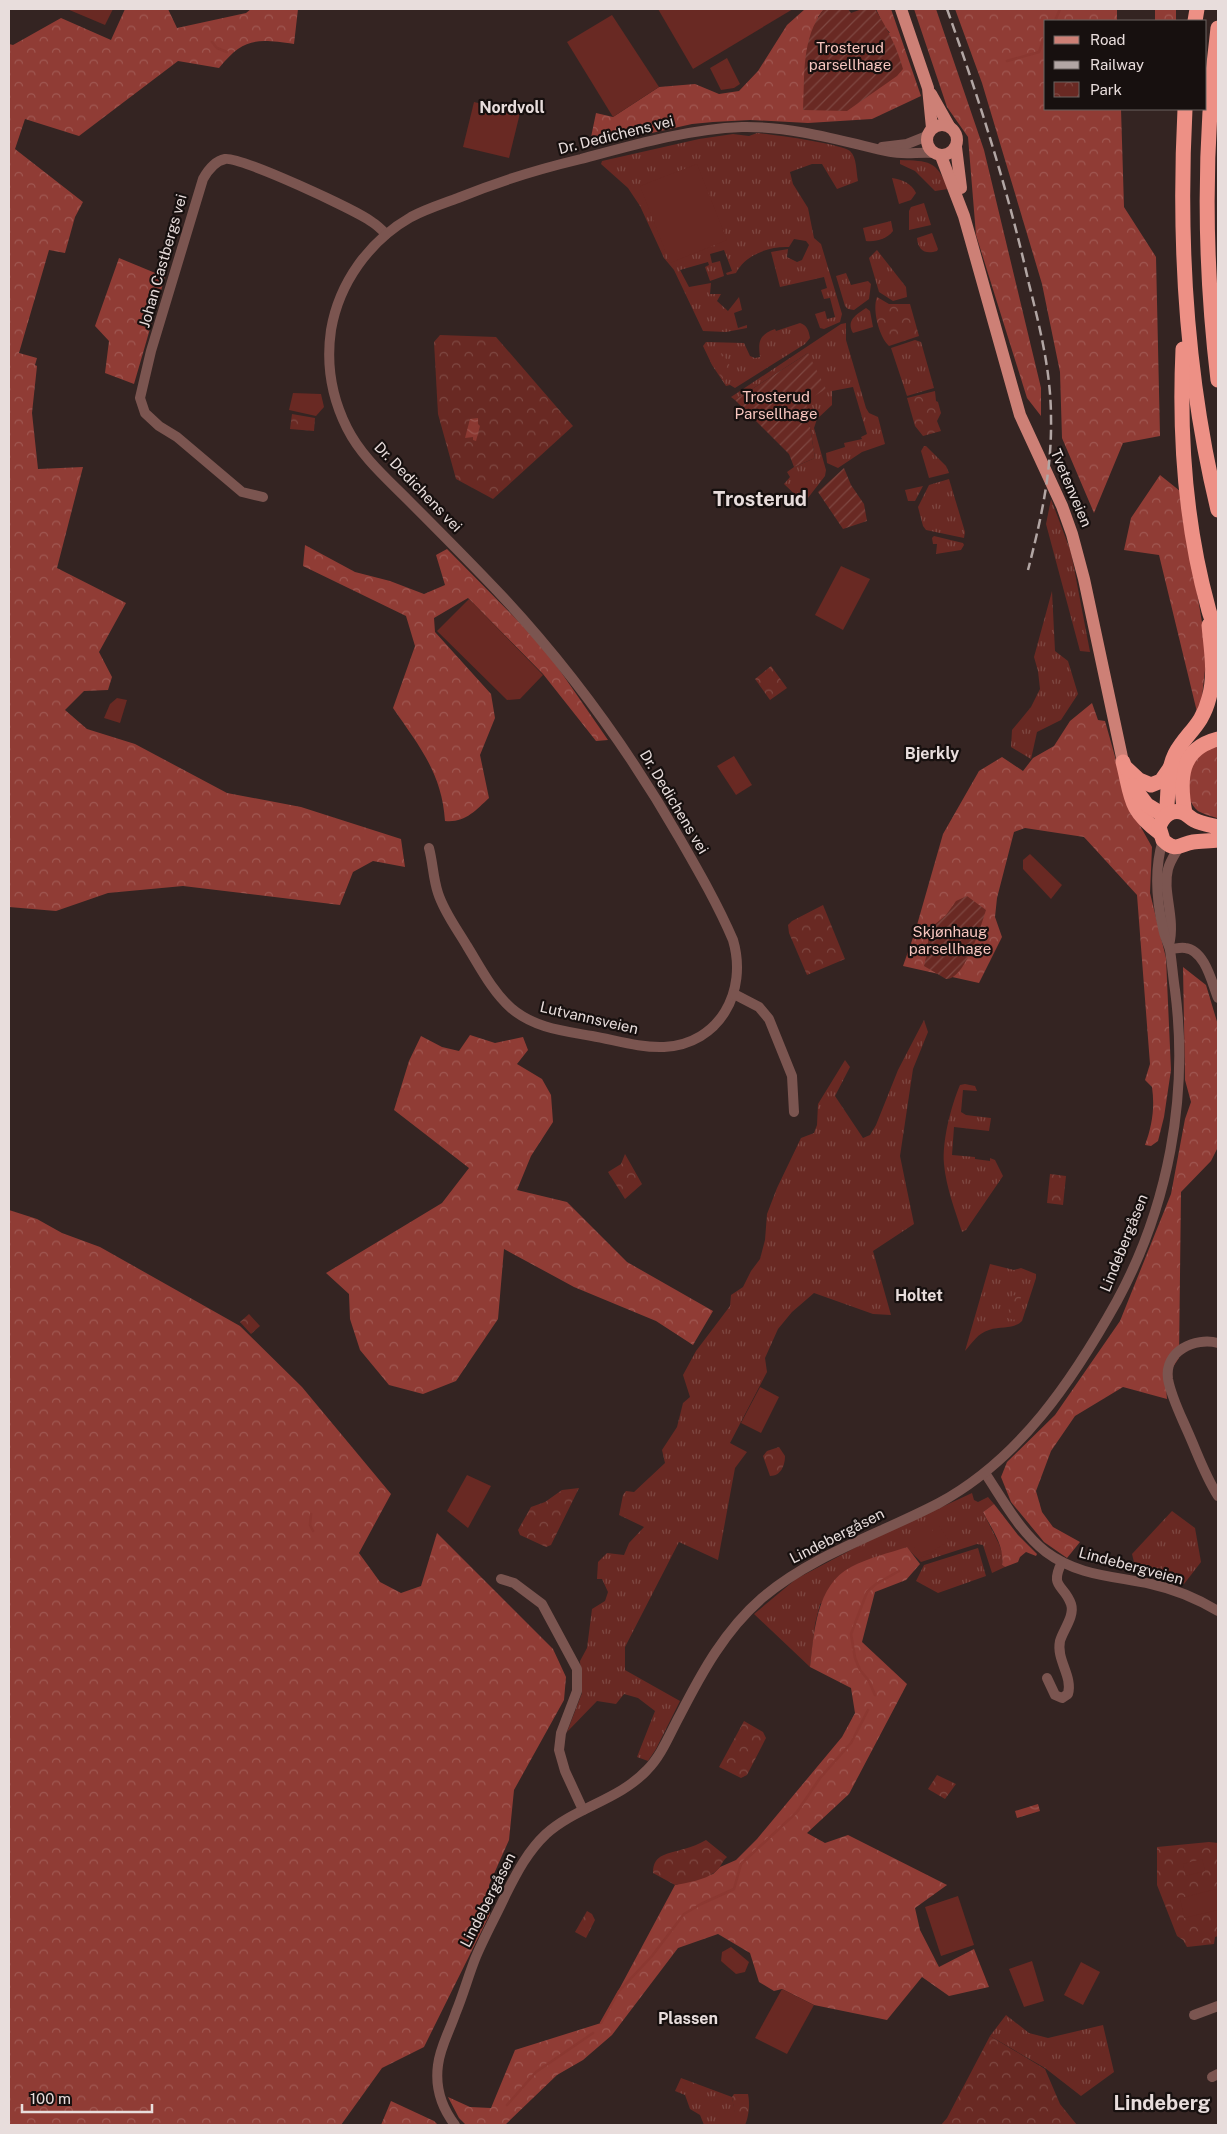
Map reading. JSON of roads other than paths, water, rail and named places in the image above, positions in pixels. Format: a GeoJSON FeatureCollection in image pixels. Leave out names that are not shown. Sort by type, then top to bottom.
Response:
{"type":"FeatureCollection","features":[{"type":"Feature","properties":{"kind":"highway"},"geometry":{"type":"LineString","coordinates":[[1218,28],[1210,107],[1206,201],[1210,293],[1218,380]]}},
{"type":"Feature","properties":{"kind":"highway"},"geometry":{"type":"LineString","coordinates":[[1185,110],[1182,212],[1186,304],[1200,420],[1218,510]]}},
{"type":"Feature","properties":{"kind":"highway"},"geometry":{"type":"LineString","coordinates":[[1186,304],[1181,399],[1185,476],[1192,538],[1209,611],[1218,636]]}},
{"type":"Feature","properties":{"kind":"highway"},"geometry":{"type":"LineString","coordinates":[[1161,837],[1159,827],[1165,816],[1179,748],[1196,729],[1206,711],[1212,680],[1209,611]]}},
{"type":"Feature","properties":{"kind":"highway"},"geometry":{"type":"LineString","coordinates":[[1125,769],[1139,780],[1148,784],[1157,784],[1200,746],[1218,740]]}},
{"type":"Feature","properties":{"kind":"highway","name":"Tvetenveien"},"geometry":{"type":"LineString","coordinates":[[1125,769],[1147,805],[1165,816]]}},
{"type":"Feature","properties":{"kind":"highway","name":"Tvetenveien"},"geometry":{"type":"LineString","coordinates":[[1125,769],[1130,798],[1134,807],[1145,822],[1170,846],[1218,840]]}},
{"type":"Feature","properties":{"kind":"highway"},"geometry":{"type":"LineString","coordinates":[[1174,770],[1188,816],[1195,831],[1184,845]]}},
{"type":"Feature","properties":{"kind":"highway"},"geometry":{"type":"LineString","coordinates":[[1165,816],[1175,812],[1218,827]]}},
{"type":"Feature","properties":{"kind":"main road"},"geometry":{"type":"LineString","coordinates":[[900,9],[935,109],[956,133],[956,147],[950,154],[937,154],[928,146],[935,109]]}},
{"type":"Feature","properties":{"kind":"main road"},"geometry":{"type":"LineString","coordinates":[[930,132],[939,125],[950,126]]}},
{"type":"Feature","properties":{"kind":"main road","name":"Tvetenveien"},"geometry":{"type":"LineString","coordinates":[[956,147],[964,216]]}},
{"type":"Feature","properties":{"kind":"main road","name":"Tvetenveien"},"geometry":{"type":"LineString","coordinates":[[937,154],[964,216],[1020,415],[1062,506],[1074,541],[1125,769]]}},
{"type":"Feature","properties":{"kind":"street","name":"Dr. Dedichens vei"},"geometry":{"type":"LineString","coordinates":[[734,994],[739,964],[729,930],[679,837],[624,748],[589,699],[544,643],[479,571],[374,466],[353,438],[343,419],[333,389],[329,365],[330,338],[334,318],[340,297],[354,271],[369,251],[386,234],[421,213],[484,188],[563,163],[682,134],[733,128],[770,128],[893,152],[937,154]]}},
{"type":"Feature","properties":{"kind":"street","name":"Dr. Dedichens vei"},"geometry":{"type":"LineString","coordinates":[[878,148],[907,144],[930,132]]}},
{"type":"Feature","properties":{"kind":"street","name":"Johan Castbergs vei"},"geometry":{"type":"LineString","coordinates":[[263,497],[242,492],[176,437],[150,419],[142,408],[140,398],[152,350],[203,178],[209,169],[218,162],[231,159],[277,176],[343,206],[371,221],[386,234]]}},
{"type":"Feature","properties":{"kind":"street","name":"Lindebergåsen"},"geometry":{"type":"LineString","coordinates":[[455,2125],[449,2117],[440,2096],[438,2065],[441,2051],[458,2009],[475,1958],[516,1874],[529,1854],[558,1824],[621,1791],[648,1770],[661,1751],[717,1648],[748,1611],[765,1595],[805,1567],[942,1501],[985,1473],[1031,1429],[1085,1354],[1128,1280],[1154,1215],[1167,1168],[1177,1106],[1179,1070],[1178,1021],[1169,947],[1164,933],[1156,886],[1161,837]]}},
{"type":"Feature","properties":{"kind":"street","name":"Lindebergåsen"},"geometry":{"type":"LineString","coordinates":[[1169,947],[1173,931],[1167,875],[1169,867],[1184,845]]}},
{"type":"Feature","properties":{"kind":"street","name":"Lutvannsveien"},"geometry":{"type":"LineString","coordinates":[[429,848],[438,894],[451,920],[498,995],[515,1011],[531,1021],[568,1032],[632,1044],[666,1046],[690,1041],[706,1032],[720,1019],[734,994]]}},
{"type":"Feature","properties":{"kind":"street"},"geometry":{"type":"LineString","coordinates":[[1169,947],[1186,948],[1198,954],[1209,974],[1218,998]]}},
{"type":"Feature","properties":{"kind":"street"},"geometry":{"type":"LineString","coordinates":[[734,994],[758,1007],[769,1019],[792,1076],[794,1112]]}},
{"type":"Feature","properties":{"kind":"street"},"geometry":{"type":"LineString","coordinates":[[1218,1343],[1200,1341],[1184,1347],[1173,1359],[1168,1374],[1177,1406],[1218,1496]]}},
{"type":"Feature","properties":{"kind":"street","name":"Lindebergveien"},"geometry":{"type":"LineString","coordinates":[[985,1473],[1030,1537],[1044,1551],[1062,1562],[1092,1574],[1166,1588],[1218,1611]]}},
{"type":"Feature","properties":{"kind":"street"},"geometry":{"type":"LineString","coordinates":[[1048,1678],[1055,1695],[1062,1698],[1068,1694],[1070,1688],[1060,1651],[1060,1641],[1071,1612],[1071,1604],[1057,1581],[1056,1575],[1062,1562]]}},
{"type":"Feature","properties":{"kind":"street"},"geometry":{"type":"LineString","coordinates":[[502,1579],[514,1583],[542,1604],[577,1669],[577,1691],[561,1733],[559,1750],[565,1771],[583,1810]]}},
{"type":"Feature","properties":{"kind":"street"},"geometry":{"type":"LineString","coordinates":[[1194,2016],[1218,2006]]}},
{"type":"Feature","properties":{"kind":"water"},"geometry":{"type":"Polygon","coordinates":[[[478,418],[480,426],[476,441],[473,440],[473,437],[465,438],[470,419],[478,418]]]}},
{"type":"Feature","properties":{"kind":"water"},"geometry":{"type":"Polygon","coordinates":[[[1038,1804],[1040,1811],[1017,1818],[1015,1811],[1038,1804]]]}},
{"type":"Feature","properties":{"kind":"waterway"},"geometry":{"type":"LineString","coordinates":[[1055,20],[1060,9]]}},
{"type":"Feature","properties":{"kind":"waterway"},"geometry":{"type":"LineString","coordinates":[[1007,61],[1039,52],[1044,38]]}},
{"type":"Feature","properties":{"kind":"waterway"},"geometry":{"type":"LineString","coordinates":[[212,42],[217,48],[227,52]]}},
{"type":"Feature","properties":{"kind":"waterway"},"geometry":{"type":"LineString","coordinates":[[311,1514],[310,1525],[313,1531]]}},
{"type":"Feature","properties":{"kind":"waterway"},"geometry":{"type":"LineString","coordinates":[[875,1695],[855,1658],[851,1634],[867,1592],[876,1584],[899,1571]]}},
{"type":"Feature","properties":{"kind":"waterway"},"geometry":{"type":"LineString","coordinates":[[601,2023],[619,1991],[652,1956],[684,1914],[734,1889],[741,1864],[797,1812],[820,1778],[851,1743],[868,1710]]}},
{"type":"Feature","properties":{"kind":"waterway"},"geometry":{"type":"LineString","coordinates":[[507,2105],[536,2072],[593,2033]]}},
{"type":"Feature","properties":{"kind":"railway"},"geometry":{"type":"LineString","coordinates":[[947,9],[1002,179],[1021,249],[1047,367],[1051,401],[1050,457],[1041,514],[1028,570]]}},
{"type":"Feature","properties":{"kind":"district","name":"Nordvoll"},"geometry":{"type":"Point","coordinates":[512,107]}},
{"type":"Feature","properties":{"kind":"district","name":"Trosterud"},"geometry":{"type":"Point","coordinates":[760,499]}},
{"type":"Feature","properties":{"kind":"district","name":"Bjerkly"},"geometry":{"type":"Point","coordinates":[932,753]}},
{"type":"Feature","properties":{"kind":"district","name":"Holtet"},"geometry":{"type":"Point","coordinates":[919,1295]}},
{"type":"Feature","properties":{"kind":"district","name":"Plassen"},"geometry":{"type":"Point","coordinates":[688,2018]}},
{"type":"Feature","properties":{"kind":"district","name":"Lindeberg"},"geometry":{"type":"Point","coordinates":[1162,2103]}},
{"type":"Feature","properties":{"kind":"park label","name":"Trosterud parsellhage"},"geometry":{"type":"Point","coordinates":[850,56]}},
{"type":"Feature","properties":{"kind":"park label","name":"Trosterud Parsellhage"},"geometry":{"type":"Point","coordinates":[776,406]}},
{"type":"Feature","properties":{"kind":"park label","name":"Skjønhaug parsellhage"},"geometry":{"type":"Point","coordinates":[950,940]}}]}
